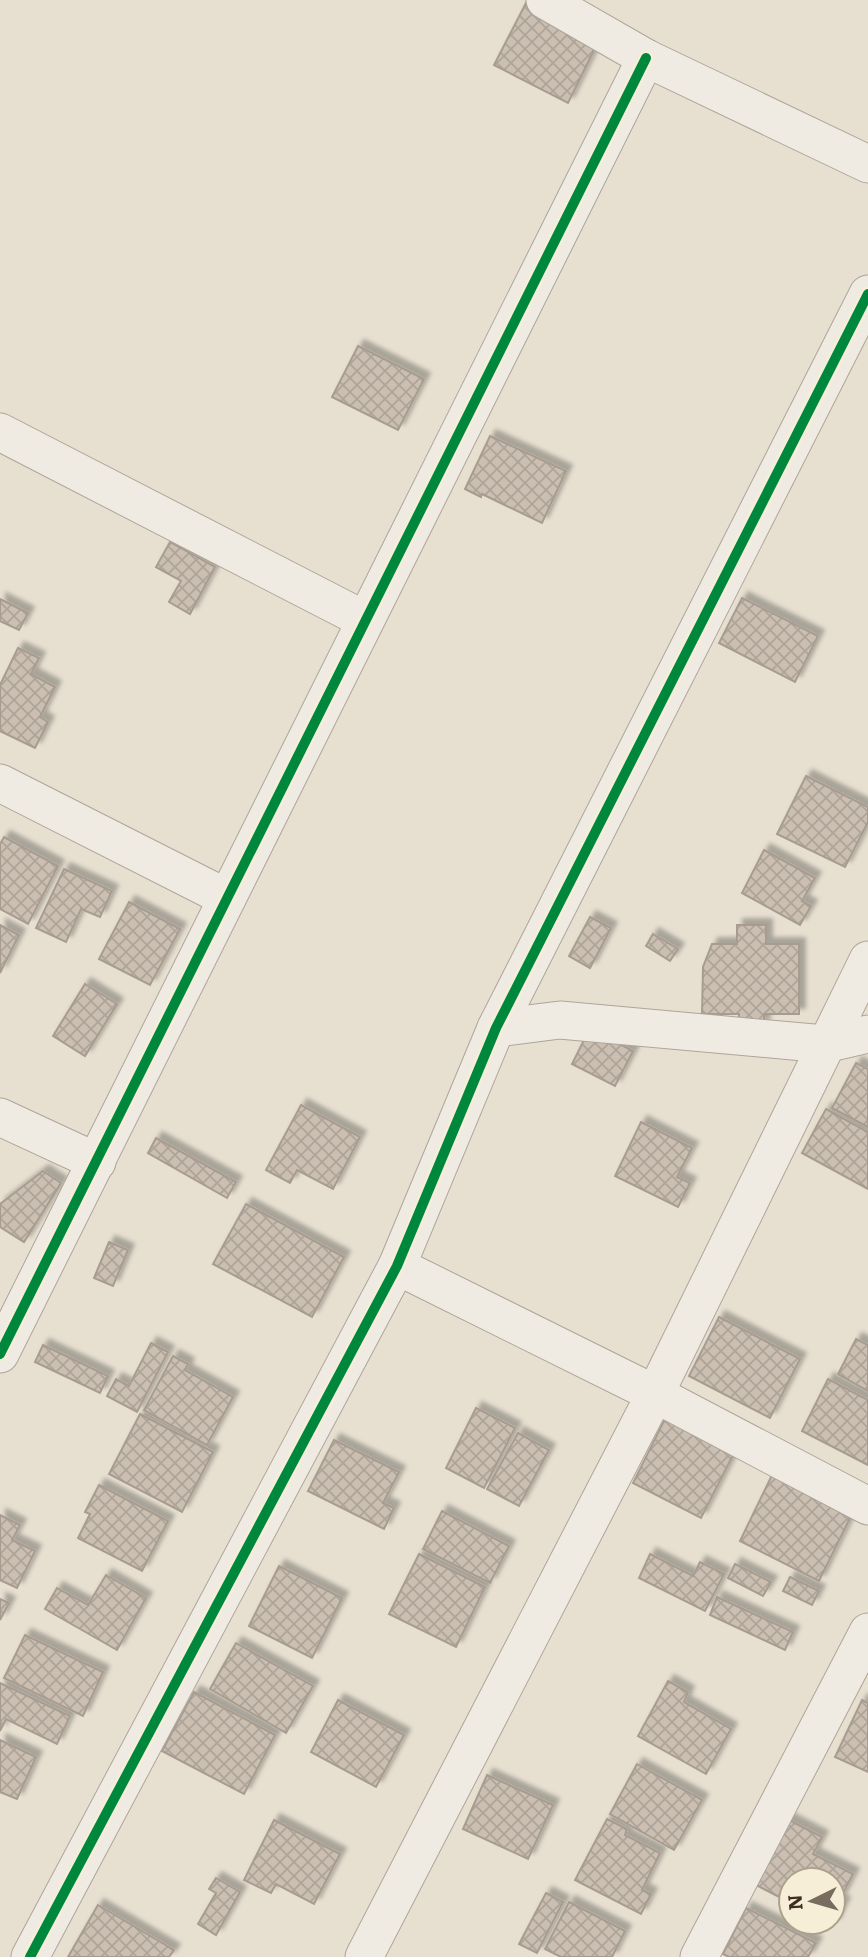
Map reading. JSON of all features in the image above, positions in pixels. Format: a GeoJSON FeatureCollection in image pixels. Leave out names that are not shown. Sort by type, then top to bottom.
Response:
{"type":"FeatureCollection","features":[{"type":"Feature","properties":{"kind":"street"},"geometry":{"type":"LineString","coordinates":[[545,0],[646,58],[868,164]]}},
{"type":"Feature","properties":{"kind":"street"},"geometry":{"type":"LineString","coordinates":[[0,1354],[646,58]]}},
{"type":"Feature","properties":{"kind":"street"},"geometry":{"type":"LineString","coordinates":[[30,1957],[397,1266],[496,1028],[868,294]]}},
{"type":"Feature","properties":{"kind":"street"},"geometry":{"type":"LineString","coordinates":[[0,432],[365,620]]}},
{"type":"Feature","properties":{"kind":"street"},"geometry":{"type":"LineString","coordinates":[[0,783],[227,898]]}},
{"type":"Feature","properties":{"kind":"street"},"geometry":{"type":"LineString","coordinates":[[364,1957],[655,1394],[868,960]]}},
{"type":"Feature","properties":{"kind":"street"},"geometry":{"type":"LineString","coordinates":[[496,1028],[560,1020],[825,1044],[868,1034]]}},
{"type":"Feature","properties":{"kind":"street"},"geometry":{"type":"LineString","coordinates":[[0,1116],[97,1162]]}},
{"type":"Feature","properties":{"kind":"street"},"geometry":{"type":"LineString","coordinates":[[397,1266],[655,1394],[868,1506]]}},
{"type":"Feature","properties":{"kind":"street"},"geometry":{"type":"LineString","coordinates":[[699,1957],[868,1632]]}},
{"type":"Feature","properties":{"kind":"building"},"geometry":{"type":"Polygon","coordinates":[[[527,1],[595,48],[568,103],[494,65],[527,1]]]}},
{"type":"Feature","properties":{"kind":"building"},"geometry":{"type":"Polygon","coordinates":[[[358,346],[424,379],[398,430],[332,397],[358,346]]]}},
{"type":"Feature","properties":{"kind":"building"},"geometry":{"type":"Polygon","coordinates":[[[490,436],[566,471],[542,523],[482,494],[481,497],[465,489],[490,436]]]}},
{"type":"Feature","properties":{"kind":"building"},"geometry":{"type":"Polygon","coordinates":[[[170,542],[215,567],[190,614],[169,602],[181,581],[156,567],[170,542]]]}},
{"type":"Feature","properties":{"kind":"building"},"geometry":{"type":"Polygon","coordinates":[[[742,598],[818,636],[795,682],[719,643],[742,598]]]}},
{"type":"Feature","properties":{"kind":"building"},"geometry":{"type":"Polygon","coordinates":[[[0,599],[28,613],[19,630],[0,621],[0,599]]]}},
{"type":"Feature","properties":{"kind":"building"},"geometry":{"type":"Polygon","coordinates":[[[18,648],[39,658],[31,674],[55,687],[40,717],[48,722],[35,748],[0,731],[0,685],[18,648]]]}},
{"type":"Feature","properties":{"kind":"building"},"geometry":{"type":"Polygon","coordinates":[[[806,776],[868,807],[868,822],[845,867],[777,834],[806,776]]]}},
{"type":"Feature","properties":{"kind":"building"},"geometry":{"type":"Polygon","coordinates":[[[4,837],[58,866],[28,924],[0,909],[0,844],[4,837]]]}},
{"type":"Feature","properties":{"kind":"building"},"geometry":{"type":"Polygon","coordinates":[[[764,850],[815,878],[802,901],[811,906],[800,925],[742,893],[764,850]]]}},
{"type":"Feature","properties":{"kind":"building"},"geometry":{"type":"Polygon","coordinates":[[[64,869],[112,891],[100,917],[81,909],[66,942],[36,928],[64,869]]]}},
{"type":"Feature","properties":{"kind":"building"},"geometry":{"type":"Polygon","coordinates":[[[129,902],[180,929],[150,985],[99,959],[129,902]]]}},
{"type":"Feature","properties":{"kind":"building"},"geometry":{"type":"Polygon","coordinates":[[[590,917],[611,928],[590,968],[569,956],[590,917]]]}},
{"type":"Feature","properties":{"kind":"building"},"geometry":{"type":"Polygon","coordinates":[[[0,925],[19,935],[0,973],[0,925]]]}},
{"type":"Feature","properties":{"kind":"building"},"geometry":{"type":"Polygon","coordinates":[[[737,925],[766,925],[766,944],[799,944],[799,1014],[764,1014],[764,1025],[739,1024],[739,1014],[702,1014],[703,967],[712,944],[737,944],[737,925]]]}},
{"type":"Feature","properties":{"kind":"building"},"geometry":{"type":"Polygon","coordinates":[[[653,934],[678,949],[670,961],[646,946],[653,934]]]}},
{"type":"Feature","properties":{"kind":"building"},"geometry":{"type":"Polygon","coordinates":[[[85,984],[117,1004],[85,1056],[53,1036],[85,984]]]}},
{"type":"Feature","properties":{"kind":"building"},"geometry":{"type":"Polygon","coordinates":[[[590,1028],[633,1051],[615,1086],[572,1064],[590,1028]]]}},
{"type":"Feature","properties":{"kind":"building"},"geometry":{"type":"Polygon","coordinates":[[[856,1063],[868,1069],[868,1127],[832,1108],[856,1063]]]}},
{"type":"Feature","properties":{"kind":"building"},"geometry":{"type":"Polygon","coordinates":[[[301,1105],[360,1137],[333,1189],[297,1170],[290,1183],[266,1170],[301,1105]]]}},
{"type":"Feature","properties":{"kind":"building"},"geometry":{"type":"Polygon","coordinates":[[[826,1109],[868,1132],[868,1189],[802,1153],[826,1109]]]}},
{"type":"Feature","properties":{"kind":"building"},"geometry":{"type":"Polygon","coordinates":[[[641,1122],[692,1148],[677,1177],[690,1183],[678,1207],[615,1176],[641,1122]]]}},
{"type":"Feature","properties":{"kind":"building"},"geometry":{"type":"Polygon","coordinates":[[[156,1138],[236,1182],[227,1198],[148,1153],[156,1138]]]}},
{"type":"Feature","properties":{"kind":"building"},"geometry":{"type":"Polygon","coordinates":[[[43,1171],[61,1183],[24,1242],[0,1227],[0,1204],[43,1171]]]}},
{"type":"Feature","properties":{"kind":"building"},"geometry":{"type":"Polygon","coordinates":[[[246,1204],[344,1257],[312,1317],[213,1264],[246,1204]]]}},
{"type":"Feature","properties":{"kind":"building"},"geometry":{"type":"Polygon","coordinates":[[[109,1242],[128,1250],[113,1286],[94,1278],[109,1242]]]}},
{"type":"Feature","properties":{"kind":"building"},"geometry":{"type":"Polygon","coordinates":[[[719,1317],[800,1359],[770,1418],[689,1376],[719,1317]]]}},
{"type":"Feature","properties":{"kind":"building"},"geometry":{"type":"Polygon","coordinates":[[[856,1339],[868,1345],[868,1391],[838,1374],[856,1339]]]}},
{"type":"Feature","properties":{"kind":"building"},"geometry":{"type":"Polygon","coordinates":[[[151,1343],[168,1352],[137,1412],[107,1396],[116,1379],[129,1386],[151,1343]]]}},
{"type":"Feature","properties":{"kind":"building"},"geometry":{"type":"Polygon","coordinates":[[[43,1345],[108,1376],[100,1393],[35,1362],[43,1345]]]}},
{"type":"Feature","properties":{"kind":"building"},"geometry":{"type":"Polygon","coordinates":[[[173,1356],[188,1364],[185,1370],[233,1397],[207,1445],[144,1410],[173,1356]]]}},
{"type":"Feature","properties":{"kind":"building"},"geometry":{"type":"Polygon","coordinates":[[[828,1379],[868,1400],[868,1465],[802,1431],[828,1379]]]}},
{"type":"Feature","properties":{"kind":"building"},"geometry":{"type":"Polygon","coordinates":[[[476,1408],[515,1428],[484,1488],[446,1468],[476,1408]]]}},
{"type":"Feature","properties":{"kind":"building"},"geometry":{"type":"Polygon","coordinates":[[[140,1414],[213,1452],[182,1512],[109,1474],[140,1414]]]}},
{"type":"Feature","properties":{"kind":"building"},"geometry":{"type":"Polygon","coordinates":[[[665,1419],[733,1455],[701,1518],[633,1483],[665,1419]]]}},
{"type":"Feature","properties":{"kind":"building"},"geometry":{"type":"Polygon","coordinates":[[[518,1433],[549,1450],[519,1506],[487,1489],[518,1433]]]}},
{"type":"Feature","properties":{"kind":"building"},"geometry":{"type":"Polygon","coordinates":[[[334,1440],[399,1472],[383,1503],[394,1508],[384,1529],[308,1491],[334,1440]]]}},
{"type":"Feature","properties":{"kind":"building"},"geometry":{"type":"Polygon","coordinates":[[[774,1471],[854,1510],[819,1581],[740,1541],[774,1471]]]}},
{"type":"Feature","properties":{"kind":"building"},"geometry":{"type":"Polygon","coordinates":[[[99,1485],[168,1521],[142,1571],[78,1538],[90,1514],[85,1512],[99,1485]]]}},
{"type":"Feature","properties":{"kind":"building"},"geometry":{"type":"Polygon","coordinates":[[[442,1511],[509,1546],[490,1583],[423,1549],[442,1511]]]}},
{"type":"Feature","properties":{"kind":"building"},"geometry":{"type":"Polygon","coordinates":[[[0,1515],[20,1525],[12,1540],[35,1551],[17,1588],[0,1580],[0,1515]]]}},
{"type":"Feature","properties":{"kind":"building"},"geometry":{"type":"Polygon","coordinates":[[[419,1554],[485,1587],[456,1647],[389,1614],[419,1554]]]}},
{"type":"Feature","properties":{"kind":"building"},"geometry":{"type":"Polygon","coordinates":[[[650,1554],[693,1576],[700,1562],[724,1574],[705,1611],[639,1578],[650,1554]]]}},
{"type":"Feature","properties":{"kind":"building"},"geometry":{"type":"Polygon","coordinates":[[[735,1564],[771,1582],[763,1596],[728,1578],[735,1564]]]}},
{"type":"Feature","properties":{"kind":"building"},"geometry":{"type":"Polygon","coordinates":[[[279,1566],[342,1598],[312,1658],[249,1626],[279,1566]]]}},
{"type":"Feature","properties":{"kind":"building"},"geometry":{"type":"Polygon","coordinates":[[[106,1575],[146,1598],[117,1650],[45,1609],[57,1588],[88,1605],[106,1575]]]}},
{"type":"Feature","properties":{"kind":"building"},"geometry":{"type":"Polygon","coordinates":[[[790,1577],[819,1591],[812,1605],[783,1591],[790,1577]]]}},
{"type":"Feature","properties":{"kind":"building"},"geometry":{"type":"Polygon","coordinates":[[[717,1597],[793,1632],[785,1650],[710,1615],[717,1597]]]}},
{"type":"Feature","properties":{"kind":"building"},"geometry":{"type":"Polygon","coordinates":[[[0,1599],[9,1603],[0,1620],[0,1599]]]}},
{"type":"Feature","properties":{"kind":"building"},"geometry":{"type":"Polygon","coordinates":[[[25,1635],[103,1672],[83,1716],[4,1678],[25,1635]]]}},
{"type":"Feature","properties":{"kind":"building"},"geometry":{"type":"Polygon","coordinates":[[[236,1643],[313,1686],[286,1733],[210,1689],[236,1643]]]}},
{"type":"Feature","properties":{"kind":"building"},"geometry":{"type":"Polygon","coordinates":[[[668,1681],[688,1692],[684,1702],[731,1729],[706,1774],[638,1736],[668,1681]]]}},
{"type":"Feature","properties":{"kind":"building"},"geometry":{"type":"Polygon","coordinates":[[[0,1683],[70,1716],[57,1744],[6,1719],[0,1731],[0,1683]]]}},
{"type":"Feature","properties":{"kind":"building"},"geometry":{"type":"Polygon","coordinates":[[[194,1692],[275,1735],[244,1794],[162,1751],[194,1692]]]}},
{"type":"Feature","properties":{"kind":"building"},"geometry":{"type":"Polygon","coordinates":[[[338,1700],[404,1735],[376,1787],[311,1752],[338,1700]]]}},
{"type":"Feature","properties":{"kind":"building"},"geometry":{"type":"Polygon","coordinates":[[[862,1700],[868,1703],[868,1772],[835,1757],[862,1700]]]}},
{"type":"Feature","properties":{"kind":"building"},"geometry":{"type":"Polygon","coordinates":[[[0,1740],[36,1757],[17,1799],[0,1792],[0,1740]]]}},
{"type":"Feature","properties":{"kind":"building"},"geometry":{"type":"Polygon","coordinates":[[[637,1764],[702,1800],[674,1850],[610,1814],[637,1764]]]}},
{"type":"Feature","properties":{"kind":"building"},"geometry":{"type":"Polygon","coordinates":[[[487,1775],[553,1805],[528,1859],[463,1829],[487,1775]]]}},
{"type":"Feature","properties":{"kind":"building"},"geometry":{"type":"Polygon","coordinates":[[[607,1819],[627,1829],[625,1835],[660,1853],[642,1890],[651,1894],[641,1914],[575,1880],[607,1819]]]}},
{"type":"Feature","properties":{"kind":"building"},"geometry":{"type":"Polygon","coordinates":[[[787,1819],[822,1837],[813,1854],[837,1866],[777,1866],[777,1896],[754,1884],[787,1819]]]}},
{"type":"Feature","properties":{"kind":"building"},"geometry":{"type":"Polygon","coordinates":[[[274,1820],[340,1854],[314,1904],[276,1884],[271,1893],[244,1880],[274,1820]]]}},
{"type":"Feature","properties":{"kind":"building"},"geometry":{"type":"Polygon","coordinates":[[[847,1871],[853,1874],[847,1886],[847,1871]]]}},
{"type":"Feature","properties":{"kind":"building"},"geometry":{"type":"Polygon","coordinates":[[[216,1878],[240,1892],[216,1935],[198,1924],[216,1893],[209,1889],[216,1878]]]}},
{"type":"Feature","properties":{"kind":"building"},"geometry":{"type":"Polygon","coordinates":[[[546,1893],[563,1902],[537,1953],[519,1944],[546,1893]]]}},
{"type":"Feature","properties":{"kind":"building"},"geometry":{"type":"Polygon","coordinates":[[[569,1902],[625,1931],[612,1957],[561,1957],[545,1949],[569,1902]]]}},
{"type":"Feature","properties":{"kind":"building"},"geometry":{"type":"Polygon","coordinates":[[[98,1905],[174,1950],[169,1957],[68,1957],[98,1905]]]}},
{"type":"Feature","properties":{"kind":"building"},"geometry":{"type":"Polygon","coordinates":[[[746,1908],[777,1924],[777,1936],[802,1936],[816,1943],[808,1957],[729,1957],[723,1954],[746,1908]]]}},
{"type":"Feature","properties":{"kind":"cycle path"},"geometry":{"type":"LineString","coordinates":[[0,1354],[646,58]]}},
{"type":"Feature","properties":{"kind":"cycle path"},"geometry":{"type":"LineString","coordinates":[[30,1957],[397,1266],[496,1028],[868,294]]}}]}
